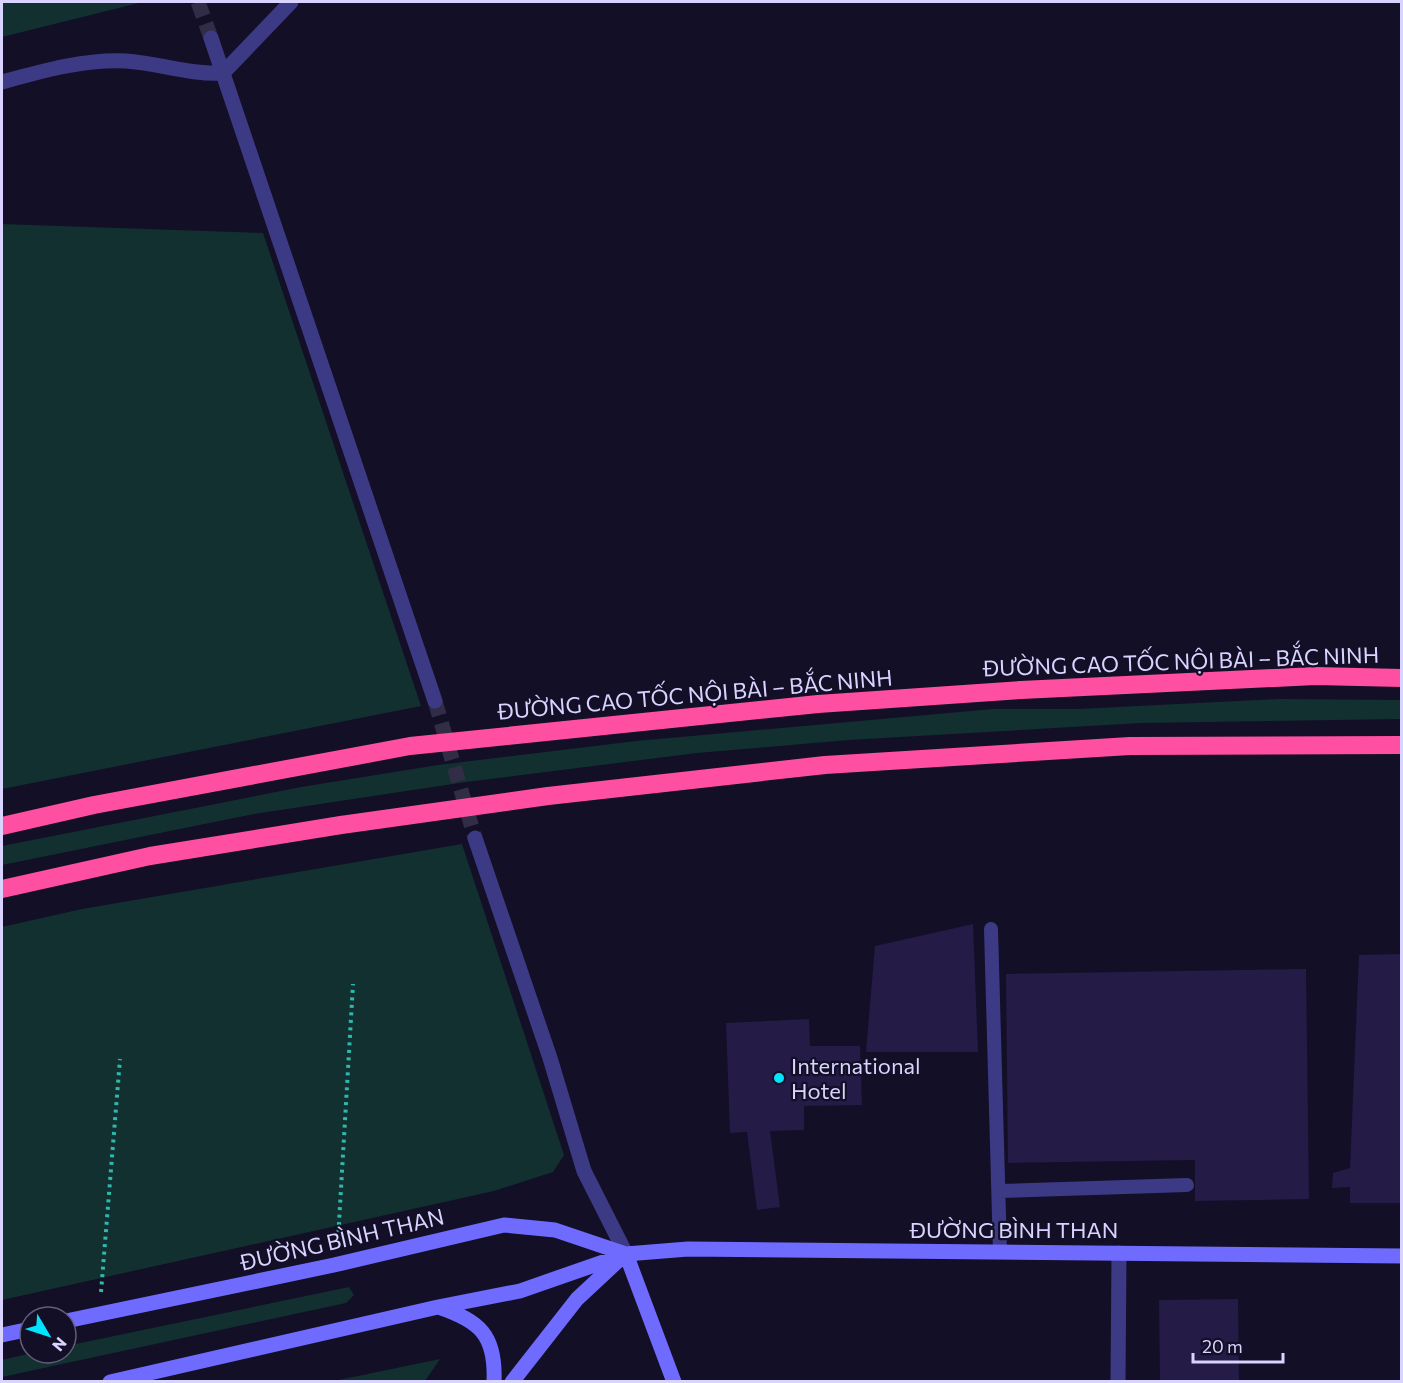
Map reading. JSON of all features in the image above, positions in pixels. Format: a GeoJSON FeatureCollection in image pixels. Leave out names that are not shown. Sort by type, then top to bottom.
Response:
{"type":"FeatureCollection","features":[{"type":"Feature","properties":{"kind":"highway","name":"ĐƯỜNG CAO TỐC NỘI BÀI – BẮC NINH"},"geometry":{"type":"LineString","coordinates":[[2,826],[94,805],[434,743],[806,705],[1021,690],[1315,676],[1401,678]]}},
{"type":"Feature","properties":{"kind":"highway"},"geometry":{"type":"LineString","coordinates":[[2,889],[150,856],[341,825],[548,796],[825,765],[1130,746],[1401,746]]}},
{"type":"Feature","properties":{"kind":"main road","name":"ĐƯỜNG BÌNH THAN"},"geometry":{"type":"LineString","coordinates":[[78,1319],[334,1265],[504,1226],[555,1230],[626,1254]]}},
{"type":"Feature","properties":{"kind":"main road","name":"ĐƯỜNG BÌNH THAN"},"geometry":{"type":"LineString","coordinates":[[110,1382],[438,1306],[520,1291],[626,1254],[688,1249],[1401,1256]]}},
{"type":"Feature","properties":{"kind":"main road"},"geometry":{"type":"LineString","coordinates":[[512,1382],[577,1299],[626,1254],[674,1382]]}},
{"type":"Feature","properties":{"kind":"main road"},"geometry":{"type":"LineString","coordinates":[[438,1306],[469,1318],[484,1334],[494,1353],[494,1382]]}},
{"type":"Feature","properties":{"kind":"main road"},"geometry":{"type":"LineString","coordinates":[[2,1335],[18,1332]]}},
{"type":"Feature","properties":{"kind":"street"},"geometry":{"type":"LineString","coordinates":[[2,82],[92,61],[128,61],[207,74],[223,73],[291,2]]}},
{"type":"Feature","properties":{"kind":"street"},"geometry":{"type":"LineString","coordinates":[[211,38],[435,701]]}},
{"type":"Feature","properties":{"kind":"street"},"geometry":{"type":"LineString","coordinates":[[475,838],[550,1058],[584,1171],[626,1254]]}},
{"type":"Feature","properties":{"kind":"street"},"geometry":{"type":"LineString","coordinates":[[1118,1382],[1119,1253]]}},
{"type":"Feature","properties":{"kind":"lane"},"geometry":{"type":"LineString","coordinates":[[991,929],[1000,1252]]}},
{"type":"Feature","properties":{"kind":"lane"},"geometry":{"type":"LineString","coordinates":[[999,1191],[1188,1185]]}},
{"type":"Feature","properties":{"kind":"path"},"geometry":{"type":"LineString","coordinates":[[334,1265],[353,984]]}},
{"type":"Feature","properties":{"kind":"path"},"geometry":{"type":"LineString","coordinates":[[98,1315],[120,1059]]}},
{"type":"Feature","properties":{"kind":"green space"},"geometry":{"type":"Polygon","coordinates":[[[2,2],[143,2],[2,37],[2,2]]]}},
{"type":"Feature","properties":{"kind":"green space"},"geometry":{"type":"Polygon","coordinates":[[[2,224],[263,233],[421,706],[2,789],[2,224]]]}},
{"type":"Feature","properties":{"kind":"green space"},"geometry":{"type":"Polygon","coordinates":[[[1279,699],[1401,700],[1401,719],[1141,723],[849,740],[697,753],[466,782],[254,814],[2,865],[2,846],[301,787],[438,765],[636,741],[993,709],[1078,709],[1279,699]]]}},
{"type":"Feature","properties":{"kind":"green space"},"geometry":{"type":"Polygon","coordinates":[[[462,844],[564,1155],[553,1172],[494,1191],[2,1300],[2,927],[82,909],[462,844]]]}},
{"type":"Feature","properties":{"kind":"green space"},"geometry":{"type":"Polygon","coordinates":[[[349,1287],[354,1295],[346,1303],[78,1361],[78,1343],[349,1287]]]}},
{"type":"Feature","properties":{"kind":"green space"},"geometry":{"type":"Polygon","coordinates":[[[18,1356],[18,1365],[58,1365],[2,1377],[2,1360],[18,1356]]]}},
{"type":"Feature","properties":{"kind":"green space"},"geometry":{"type":"Polygon","coordinates":[[[440,1359],[425,1381],[334,1381],[440,1359]]]}},
{"type":"Feature","properties":{"kind":"building"},"geometry":{"type":"Polygon","coordinates":[[[973,924],[978,1052],[866,1052],[875,946],[973,924]]]}},
{"type":"Feature","properties":{"kind":"building"},"geometry":{"type":"Polygon","coordinates":[[[1402,954],[1402,1203],[1350,1203],[1350,1187],[1332,1188],[1333,1173],[1350,1168],[1359,955],[1402,954]]]}},
{"type":"Feature","properties":{"kind":"building"},"geometry":{"type":"Polygon","coordinates":[[[1306,969],[1309,1199],[1195,1201],[1195,1160],[1008,1163],[1006,974],[1306,969]]]}},
{"type":"Feature","properties":{"kind":"building"},"geometry":{"type":"Polygon","coordinates":[[[809,1019],[810,1046],[860,1046],[862,1105],[804,1106],[804,1130],[770,1131],[780,1207],[757,1210],[747,1132],[730,1133],[726,1023],[809,1019]]]}},
{"type":"Feature","properties":{"kind":"building"},"geometry":{"type":"Polygon","coordinates":[[[1238,1299],[1239,1382],[1160,1382],[1159,1300],[1238,1299]]]}},
{"type":"Feature","properties":{"kind":"tunnel"},"geometry":{"type":"LineString","coordinates":[[198,2],[211,38]]}},
{"type":"Feature","properties":{"kind":"tunnel"},"geometry":{"type":"LineString","coordinates":[[435,701],[475,838]]}},
{"type":"Feature","properties":{"kind":"place","name":"International Hotel"},"geometry":{"type":"Point","coordinates":[779,1078]}}]}
